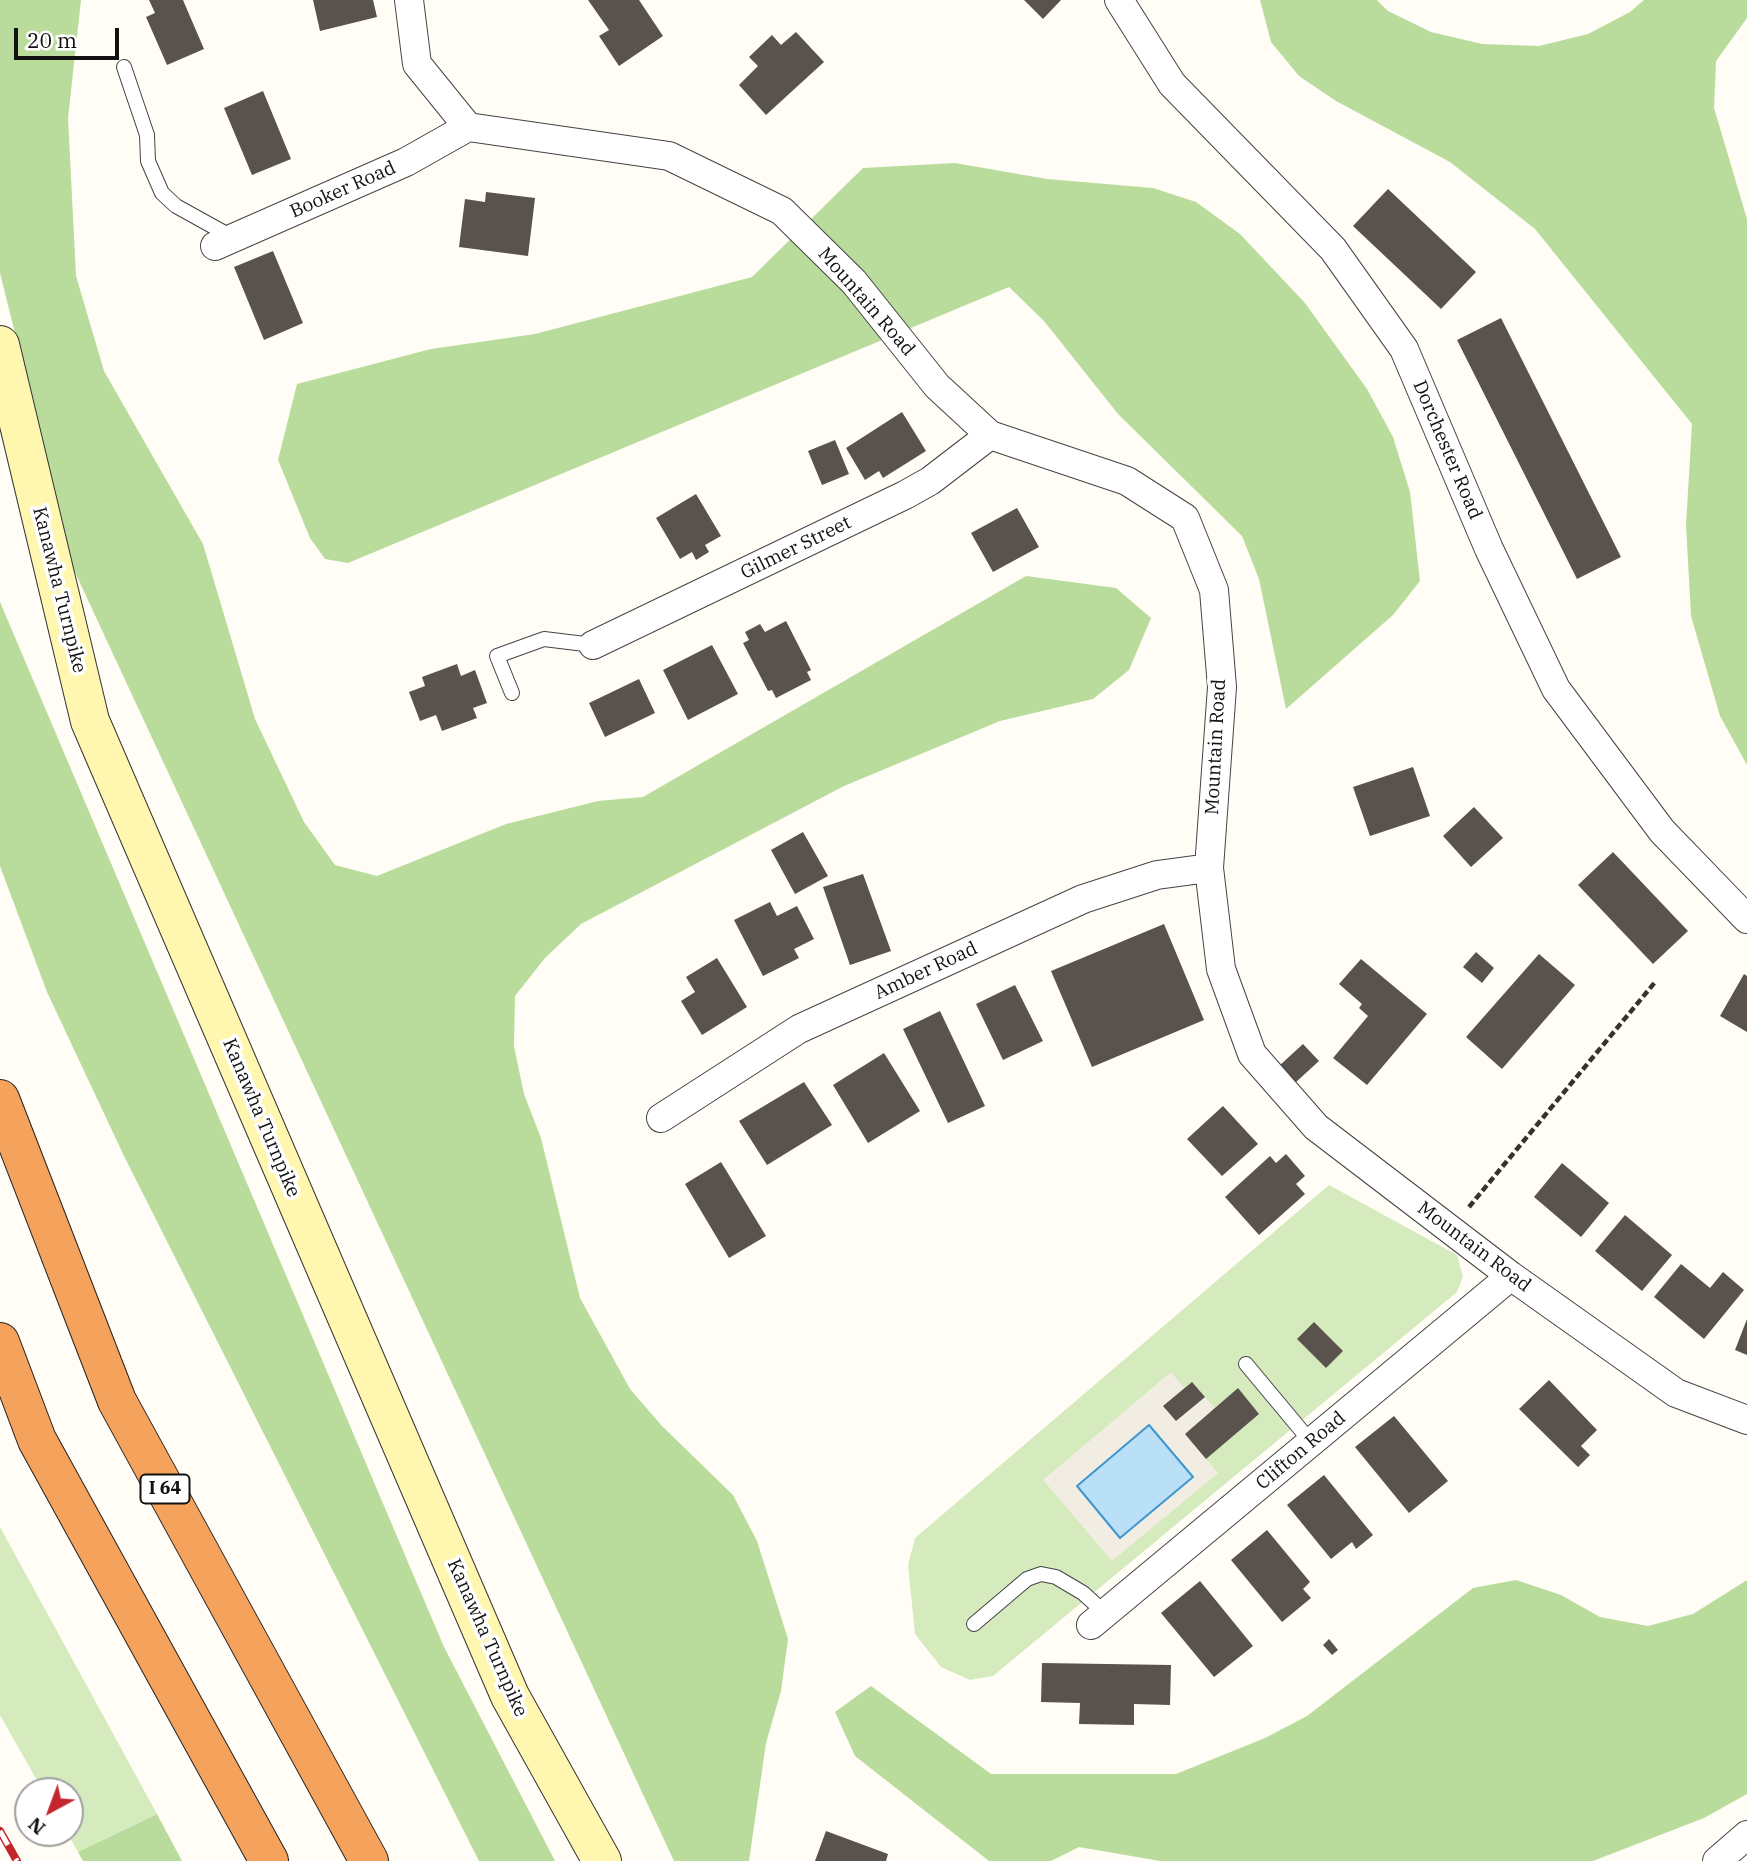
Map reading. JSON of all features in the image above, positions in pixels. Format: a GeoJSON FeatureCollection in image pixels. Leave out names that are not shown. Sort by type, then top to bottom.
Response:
{"type":"FeatureCollection","features":[{"type":"Feature","properties":{"kind":"highway","name":"I 64"},"geometry":{"type":"LineString","coordinates":[[0,1099],[117,1401],[369,1861]]}},
{"type":"Feature","properties":{"kind":"highway"},"geometry":{"type":"LineString","coordinates":[[0,1342],[37,1440],[269,1861]]}},
{"type":"Feature","properties":{"kind":"main road","name":"Kanawha Turnpike"},"geometry":{"type":"LineString","coordinates":[[0,345],[90,721],[510,1696],[602,1861]]}},
{"type":"Feature","properties":{"kind":"street"},"geometry":{"type":"LineString","coordinates":[[409,0],[417,64],[468,127]]}},
{"type":"Feature","properties":{"kind":"street","name":"Dorchester Road"},"geometry":{"type":"LineString","coordinates":[[1119,0],[1172,84],[1333,248],[1404,348],[1489,549],[1556,689],[1662,831],[1747,919]]}},
{"type":"Feature","properties":{"kind":"street","name":"Booker Road"},"geometry":{"type":"LineString","coordinates":[[224,242],[406,162],[468,127]]}},
{"type":"Feature","properties":{"kind":"street","name":"Mountain Road"},"geometry":{"type":"LineString","coordinates":[[468,127],[669,156],[782,211],[854,282],[937,386],[990,435],[1127,481],[1185,518],[1214,590],[1222,687],[1209,868],[1221,969],[1252,1054],[1316,1127],[1511,1276],[1676,1393],[1747,1420]]}},
{"type":"Feature","properties":{"kind":"street","name":"Gilmer Street"},"geometry":{"type":"LineString","coordinates":[[593,645],[905,495],[938,476],[990,435]]}},
{"type":"Feature","properties":{"kind":"street","name":"Amber Road"},"geometry":{"type":"LineString","coordinates":[[662,1118],[799,1029],[1070,904],[1157,875],[1209,868]]}},
{"type":"Feature","properties":{"kind":"street","name":"Clifton Road"},"geometry":{"type":"LineString","coordinates":[[1098,1619],[1511,1276]]}},
{"type":"Feature","properties":{"kind":"street"},"geometry":{"type":"LineString","coordinates":[[1717,1861],[1747,1835]]}},
{"type":"Feature","properties":{"kind":"lane"},"geometry":{"type":"LineString","coordinates":[[124,67],[147,135],[148,161],[162,193],[224,242]]}},
{"type":"Feature","properties":{"kind":"lane"},"geometry":{"type":"LineString","coordinates":[[512,693],[497,656],[544,639],[593,645]]}},
{"type":"Feature","properties":{"kind":"lane"},"geometry":{"type":"LineString","coordinates":[[1247,1364],[1311,1441]]}},
{"type":"Feature","properties":{"kind":"lane"},"geometry":{"type":"LineString","coordinates":[[974,1624],[1027,1580],[1041,1574],[1056,1577],[1083,1593],[1098,1619]]}},
{"type":"Feature","properties":{"kind":"path"},"geometry":{"type":"LineString","coordinates":[[1450,1230],[1656,981]]}},
{"type":"Feature","properties":{"kind":"green space"},"geometry":{"type":"Polygon","coordinates":[[[0,0],[81,0],[68,118],[76,276],[104,371],[203,544],[255,719],[304,822],[335,865],[377,876],[506,824],[598,801],[643,797],[1026,576],[1116,588],[1151,618],[1129,670],[1093,699],[1000,721],[844,786],[581,924],[545,958],[515,996],[514,1046],[524,1094],[541,1138],[580,1298],[630,1389],[662,1426],[733,1495],[757,1541],[788,1639],[781,1691],[766,1743],[749,1861],[674,1861],[74,570],[0,273],[0,0]]]}},
{"type":"Feature","properties":{"kind":"green space"},"geometry":{"type":"Polygon","coordinates":[[[1260,0],[1377,0],[1388,11],[1431,32],[1482,44],[1539,46],[1588,34],[1630,12],[1644,0],[1747,0],[1747,18],[1716,61],[1714,108],[1747,219],[1747,765],[1720,716],[1691,616],[1686,525],[1692,424],[1535,229],[1450,162],[1336,101],[1299,76],[1271,42],[1260,0]]]}},
{"type":"Feature","properties":{"kind":"green space"},"geometry":{"type":"Polygon","coordinates":[[[955,163],[1047,179],[1153,188],[1196,202],[1240,234],[1305,303],[1367,389],[1393,437],[1410,492],[1420,581],[1393,615],[1286,709],[1259,579],[1242,536],[1118,414],[1044,321],[1009,287],[348,563],[325,559],[310,538],[278,460],[297,384],[431,349],[535,334],[752,277],[863,168],[955,163]]]}},
{"type":"Feature","properties":{"kind":"green space"},"geometry":{"type":"Polygon","coordinates":[[[0,602],[444,1647],[555,1861],[479,1861],[124,1156],[47,992],[0,866],[0,602]]]}},
{"type":"Feature","properties":{"kind":"green space"},"geometry":{"type":"Polygon","coordinates":[[[1329,1185],[1457,1255],[1463,1277],[1457,1292],[993,1676],[970,1680],[941,1667],[915,1634],[908,1565],[915,1538],[1329,1185]]]}},
{"type":"Feature","properties":{"kind":"green space"},"geometry":{"type":"Polygon","coordinates":[[[0,1527],[157,1814],[78,1852],[75,1847],[84,1847],[84,1777],[35,1777],[0,1715],[0,1527]]]}},
{"type":"Feature","properties":{"kind":"green space"},"geometry":{"type":"Polygon","coordinates":[[[1516,1580],[1561,1595],[1600,1617],[1648,1626],[1693,1614],[1747,1580],[1747,1794],[1704,1818],[1593,1861],[1160,1861],[1079,1847],[1051,1861],[989,1861],[855,1756],[835,1712],[871,1686],[991,1774],[1176,1774],[1265,1738],[1307,1716],[1473,1588],[1516,1580]]]}},
{"type":"Feature","properties":{"kind":"green space"},"geometry":{"type":"Polygon","coordinates":[[[157,1814],[182,1861],[83,1861],[78,1852],[157,1814]]]}},
{"type":"Feature","properties":{"kind":"shaded area"},"geometry":{"type":"Polygon","coordinates":[[[1171,1372],[1184,1388],[1163,1406],[1176,1421],[1205,1397],[1215,1408],[1185,1434],[1218,1473],[1112,1561],[1043,1480],[1171,1372]]]}},
{"type":"Feature","properties":{"kind":"water"},"geometry":{"type":"Polygon","coordinates":[[[1149,1425],[1193,1477],[1120,1538],[1077,1486],[1149,1425]]]}},
{"type":"Feature","properties":{"kind":"building"},"geometry":{"type":"Polygon","coordinates":[[[149,0],[183,0],[204,49],[167,65],[146,17],[155,13],[149,0]]]}},
{"type":"Feature","properties":{"kind":"building"},"geometry":{"type":"Polygon","coordinates":[[[313,0],[373,0],[377,17],[320,31],[313,0]]]}},
{"type":"Feature","properties":{"kind":"building"},"geometry":{"type":"Polygon","coordinates":[[[588,0],[639,0],[663,36],[619,66],[599,36],[609,30],[588,0]]]}},
{"type":"Feature","properties":{"kind":"building"},"geometry":{"type":"Polygon","coordinates":[[[1024,0],[1061,0],[1043,19],[1024,0]]]}},
{"type":"Feature","properties":{"kind":"building"},"geometry":{"type":"Polygon","coordinates":[[[796,32],[824,62],[766,115],[739,85],[758,66],[749,57],[772,35],[781,45],[796,32]]]}},
{"type":"Feature","properties":{"kind":"building"},"geometry":{"type":"Polygon","coordinates":[[[263,91],[291,159],[252,175],[224,108],[263,91]]]}},
{"type":"Feature","properties":{"kind":"building"},"geometry":{"type":"Polygon","coordinates":[[[1388,189],[1476,272],[1441,309],[1353,226],[1388,189]]]}},
{"type":"Feature","properties":{"kind":"building"},"geometry":{"type":"Polygon","coordinates":[[[486,192],[535,198],[528,256],[459,247],[465,199],[485,202],[486,192]]]}},
{"type":"Feature","properties":{"kind":"building"},"geometry":{"type":"Polygon","coordinates":[[[273,251],[303,323],[264,340],[234,267],[273,251]]]}},
{"type":"Feature","properties":{"kind":"building"},"geometry":{"type":"Polygon","coordinates":[[[1501,318],[1621,557],[1577,579],[1457,340],[1501,318]]]}},
{"type":"Feature","properties":{"kind":"building"},"geometry":{"type":"Polygon","coordinates":[[[902,412],[926,451],[883,478],[879,471],[865,480],[846,448],[902,412]]]}},
{"type":"Feature","properties":{"kind":"building"},"geometry":{"type":"Polygon","coordinates":[[[835,440],[849,474],[822,485],[808,451],[835,440]]]}},
{"type":"Feature","properties":{"kind":"building"},"geometry":{"type":"Polygon","coordinates":[[[696,494],[721,536],[705,545],[709,552],[696,560],[692,552],[680,559],[656,518],[696,494]]]}},
{"type":"Feature","properties":{"kind":"building"},"geometry":{"type":"Polygon","coordinates":[[[1017,508],[1039,547],[993,572],[971,533],[1017,508]]]}},
{"type":"Feature","properties":{"kind":"building"},"geometry":{"type":"Polygon","coordinates":[[[786,621],[811,670],[807,672],[811,680],[776,698],[772,690],[768,691],[743,643],[749,640],[745,632],[760,624],[765,632],[786,621]]]}},
{"type":"Feature","properties":{"kind":"building"},"geometry":{"type":"Polygon","coordinates":[[[712,645],[738,694],[688,720],[663,670],[712,645]]]}},
{"type":"Feature","properties":{"kind":"building"},"geometry":{"type":"Polygon","coordinates":[[[457,664],[461,676],[475,670],[487,703],[473,708],[477,718],[442,731],[436,715],[420,721],[409,692],[425,686],[422,677],[457,664]]]}},
{"type":"Feature","properties":{"kind":"building"},"geometry":{"type":"Polygon","coordinates":[[[639,679],[655,713],[605,737],[589,703],[639,679]]]}},
{"type":"Feature","properties":{"kind":"building"},"geometry":{"type":"Polygon","coordinates":[[[1413,767],[1430,816],[1370,836],[1353,787],[1413,767]]]}},
{"type":"Feature","properties":{"kind":"building"},"geometry":{"type":"Polygon","coordinates":[[[1474,807],[1503,838],[1471,867],[1443,836],[1474,807]]]}},
{"type":"Feature","properties":{"kind":"building"},"geometry":{"type":"Polygon","coordinates":[[[803,832],[828,876],[795,894],[771,850],[803,832]]]}},
{"type":"Feature","properties":{"kind":"building"},"geometry":{"type":"Polygon","coordinates":[[[1613,852],[1688,931],[1653,964],[1578,885],[1613,852]]]}},
{"type":"Feature","properties":{"kind":"building"},"geometry":{"type":"Polygon","coordinates":[[[863,874],[891,951],[850,965],[823,887],[863,874]]]}},
{"type":"Feature","properties":{"kind":"building"},"geometry":{"type":"Polygon","coordinates":[[[770,902],[777,916],[797,906],[814,939],[794,949],[799,958],[763,976],[734,920],[770,902]]]}},
{"type":"Feature","properties":{"kind":"building"},"geometry":{"type":"Polygon","coordinates":[[[1164,924],[1204,1020],[1092,1067],[1051,971],[1164,924]]]}},
{"type":"Feature","properties":{"kind":"building"},"geometry":{"type":"Polygon","coordinates":[[[1476,952],[1494,968],[1482,983],[1463,967],[1476,952]]]}},
{"type":"Feature","properties":{"kind":"building"},"geometry":{"type":"Polygon","coordinates":[[[1539,954],[1575,985],[1502,1069],[1466,1037],[1539,954]]]}},
{"type":"Feature","properties":{"kind":"building"},"geometry":{"type":"Polygon","coordinates":[[[717,958],[747,1007],[702,1035],[681,1001],[695,992],[686,977],[717,958]]]}},
{"type":"Feature","properties":{"kind":"building"},"geometry":{"type":"Polygon","coordinates":[[[1361,959],[1427,1014],[1367,1085],[1333,1058],[1368,1016],[1359,1008],[1362,1004],[1339,984],[1361,959]]]}},
{"type":"Feature","properties":{"kind":"building"},"geometry":{"type":"Polygon","coordinates":[[[1744,974],[1747,976],[1747,1032],[1720,1016],[1744,974]]]}},
{"type":"Feature","properties":{"kind":"building"},"geometry":{"type":"Polygon","coordinates":[[[1015,985],[1043,1041],[1003,1060],[976,1004],[1015,985]]]}},
{"type":"Feature","properties":{"kind":"building"},"geometry":{"type":"Polygon","coordinates":[[[940,1011],[985,1106],[948,1123],[903,1029],[940,1011]]]}},
{"type":"Feature","properties":{"kind":"building"},"geometry":{"type":"Polygon","coordinates":[[[1303,1044],[1319,1061],[1295,1083],[1279,1066],[1303,1044]]]}},
{"type":"Feature","properties":{"kind":"building"},"geometry":{"type":"Polygon","coordinates":[[[884,1053],[920,1111],[868,1143],[833,1085],[884,1053]]]}},
{"type":"Feature","properties":{"kind":"building"},"geometry":{"type":"Polygon","coordinates":[[[804,1082],[832,1125],[767,1165],[739,1121],[804,1082]]]}},
{"type":"Feature","properties":{"kind":"building"},"geometry":{"type":"Polygon","coordinates":[[[1223,1106],[1258,1144],[1222,1176],[1187,1139],[1223,1106]]]}},
{"type":"Feature","properties":{"kind":"building"},"geometry":{"type":"Polygon","coordinates":[[[1286,1154],[1305,1176],[1296,1184],[1305,1194],[1259,1235],[1225,1197],[1270,1156],[1276,1163],[1286,1154]]]}},
{"type":"Feature","properties":{"kind":"building"},"geometry":{"type":"Polygon","coordinates":[[[721,1162],[766,1236],[729,1258],[685,1184],[721,1162]]]}},
{"type":"Feature","properties":{"kind":"building"},"geometry":{"type":"Polygon","coordinates":[[[1562,1163],[1609,1203],[1581,1237],[1534,1197],[1562,1163]]]}},
{"type":"Feature","properties":{"kind":"building"},"geometry":{"type":"Polygon","coordinates":[[[1625,1215],[1672,1255],[1642,1291],[1595,1251],[1625,1215]]]}},
{"type":"Feature","properties":{"kind":"building"},"geometry":{"type":"Polygon","coordinates":[[[1681,1264],[1710,1288],[1723,1272],[1744,1290],[1704,1339],[1654,1297],[1681,1264]]]}},
{"type":"Feature","properties":{"kind":"building"},"geometry":{"type":"Polygon","coordinates":[[[1747,1319],[1747,1355],[1735,1350],[1747,1319]]]}},
{"type":"Feature","properties":{"kind":"building"},"geometry":{"type":"Polygon","coordinates":[[[1314,1322],[1343,1351],[1326,1368],[1297,1339],[1314,1322]]]}},
{"type":"Feature","properties":{"kind":"building"},"geometry":{"type":"Polygon","coordinates":[[[1549,1380],[1597,1430],[1581,1446],[1590,1455],[1578,1467],[1519,1409],[1549,1380]]]}},
{"type":"Feature","properties":{"kind":"building"},"geometry":{"type":"Polygon","coordinates":[[[1192,1382],[1205,1397],[1176,1421],[1163,1406],[1192,1382]]]}},
{"type":"Feature","properties":{"kind":"building"},"geometry":{"type":"Polygon","coordinates":[[[1238,1388],[1259,1414],[1206,1459],[1185,1434],[1238,1388]]]}},
{"type":"Feature","properties":{"kind":"building"},"geometry":{"type":"Polygon","coordinates":[[[1394,1416],[1448,1481],[1409,1513],[1355,1447],[1394,1416]]]}},
{"type":"Feature","properties":{"kind":"building"},"geometry":{"type":"Polygon","coordinates":[[[1324,1475],[1373,1535],[1356,1549],[1352,1542],[1331,1559],[1287,1505],[1324,1475]]]}},
{"type":"Feature","properties":{"kind":"building"},"geometry":{"type":"Polygon","coordinates":[[[1267,1530],[1310,1582],[1303,1589],[1311,1598],[1282,1622],[1231,1560],[1267,1530]]]}},
{"type":"Feature","properties":{"kind":"building"},"geometry":{"type":"Polygon","coordinates":[[[1200,1581],[1253,1646],[1214,1677],[1161,1613],[1200,1581]]]}},
{"type":"Feature","properties":{"kind":"building"},"geometry":{"type":"Polygon","coordinates":[[[1329,1639],[1338,1650],[1332,1655],[1323,1645],[1329,1639]]]}},
{"type":"Feature","properties":{"kind":"building"},"geometry":{"type":"Polygon","coordinates":[[[1042,1663],[1171,1665],[1170,1705],[1134,1704],[1134,1725],[1079,1724],[1080,1703],[1041,1702],[1042,1663]]]}},
{"type":"Feature","properties":{"kind":"building"},"geometry":{"type":"Polygon","coordinates":[[[826,1831],[888,1854],[886,1861],[815,1861],[826,1831]]]}},
{"type":"Feature","properties":{"kind":"railway"},"geometry":{"type":"LineString","coordinates":[[0,1831],[17,1861]]}}]}
